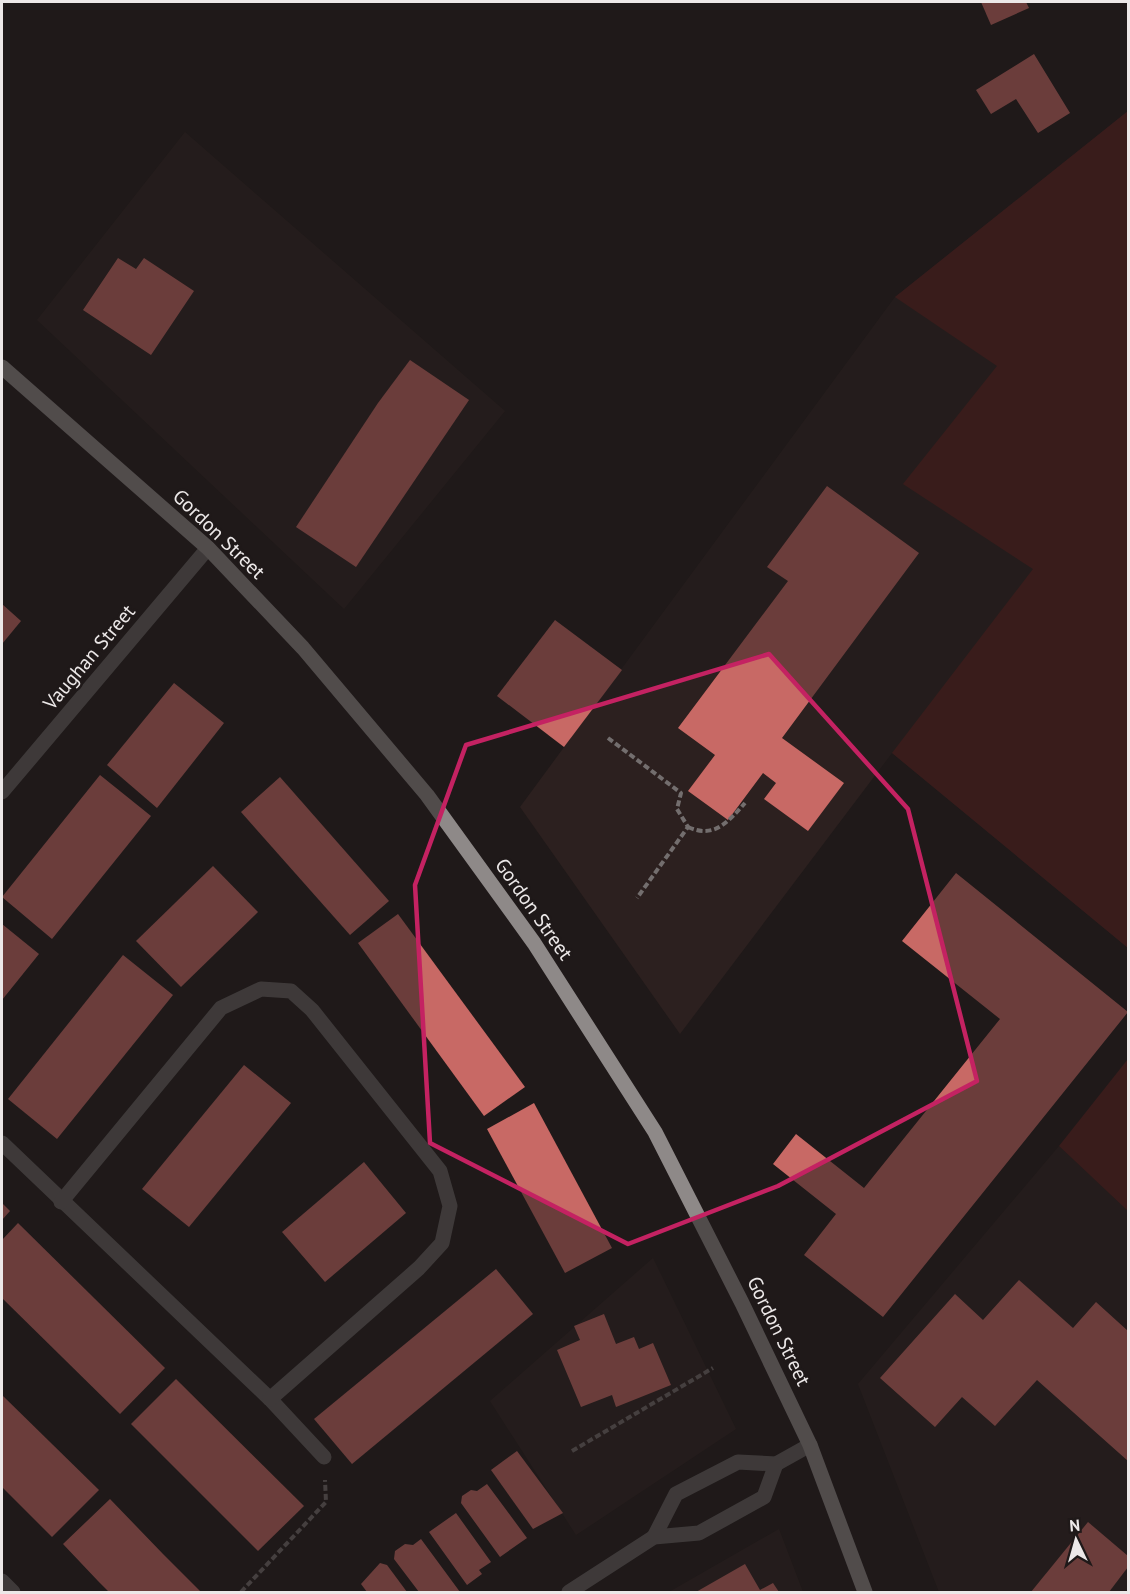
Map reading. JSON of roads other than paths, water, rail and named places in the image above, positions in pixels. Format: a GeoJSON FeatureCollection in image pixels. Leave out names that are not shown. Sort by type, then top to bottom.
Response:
{"type":"FeatureCollection","features":[{"type":"Feature","properties":{"kind":"main road","name":"Gordon Street"},"geometry":{"type":"LineString","coordinates":[[2,367],[208,548],[303,648],[427,795],[534,943],[655,1132],[742,1303],[810,1445],[865,1593]]}},
{"type":"Feature","properties":{"kind":"street","name":"Vaughan Street"},"geometry":{"type":"LineString","coordinates":[[2,792],[208,548]]}},
{"type":"Feature","properties":{"kind":"street"},"geometry":{"type":"LineString","coordinates":[[61,1202],[221,1008],[261,988],[291,991],[312,1010],[440,1171],[450,1206],[442,1244],[419,1268],[270,1399]]}},
{"type":"Feature","properties":{"kind":"street"},"geometry":{"type":"LineString","coordinates":[[2,1143],[61,1202],[270,1399],[324,1457]]}},
{"type":"Feature","properties":{"kind":"street"},"geometry":{"type":"LineString","coordinates":[[654,1538],[676,1494],[738,1462],[776,1464],[810,1445]]}},
{"type":"Feature","properties":{"kind":"street"},"geometry":{"type":"LineString","coordinates":[[569,1593],[654,1538],[699,1533],[764,1497],[776,1464]]}},
{"type":"Feature","properties":{"kind":"street"},"geometry":{"type":"LineString","coordinates":[[2,1581],[13,1593]]}}]}
